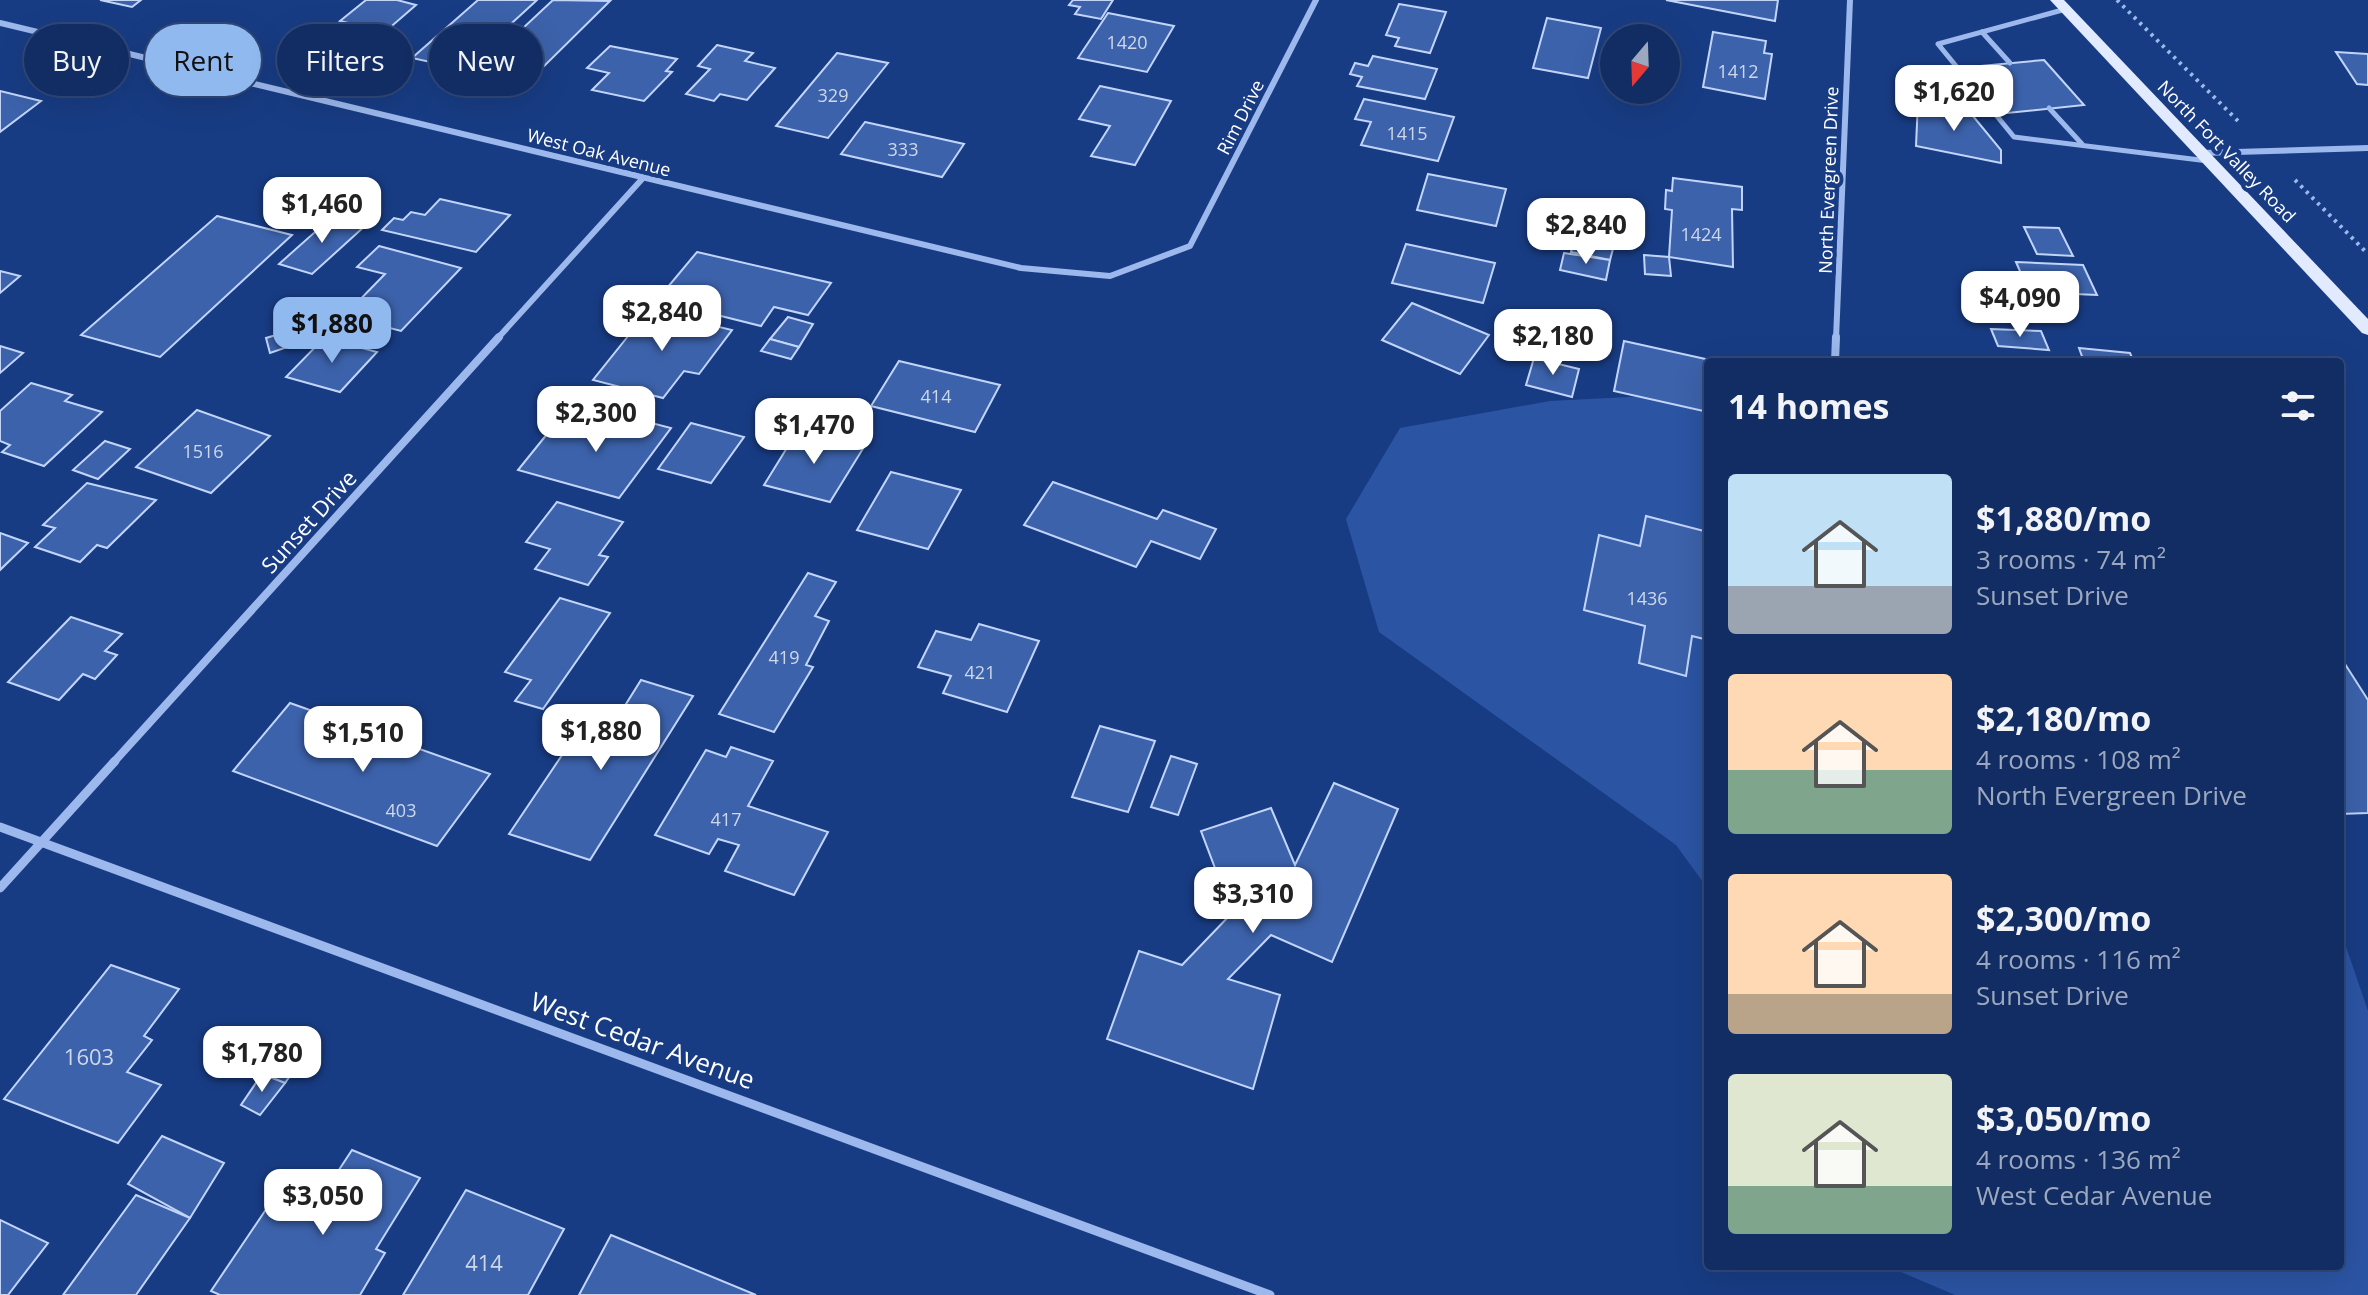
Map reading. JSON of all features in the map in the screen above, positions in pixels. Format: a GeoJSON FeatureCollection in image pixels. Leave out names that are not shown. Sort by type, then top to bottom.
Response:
{"type":"FeatureCollection","features":[{"type":"Feature","properties":{"kind":"main road","name":"North Fort Valley Road"},"geometry":{"type":"LineString","coordinates":[[2061,4],[2368,329]]}},
{"type":"Feature","properties":{"kind":"street","name":"Rim Drive"},"geometry":{"type":"LineString","coordinates":[[1190,246],[1316,0]]}},
{"type":"Feature","properties":{"kind":"street","name":"North Evergreen Drive"},"geometry":{"type":"LineString","coordinates":[[1835,358],[1850,0]]}},
{"type":"Feature","properties":{"kind":"street","name":"West Oak Avenue"},"geometry":{"type":"LineString","coordinates":[[0,23],[1021,268],[1110,276],[1190,246]]}},
{"type":"Feature","properties":{"kind":"street"},"geometry":{"type":"LineString","coordinates":[[2205,157],[2368,148]]}},
{"type":"Feature","properties":{"kind":"street","name":"Sunset Drive"},"geometry":{"type":"LineString","coordinates":[[0,888],[643,178]]}},
{"type":"Feature","properties":{"kind":"street","name":"West Cedar Avenue"},"geometry":{"type":"LineString","coordinates":[[0,827],[1270,1295]]}},
{"type":"Feature","properties":{"kind":"lane"},"geometry":{"type":"LineString","coordinates":[[2061,4],[1938,44],[2014,137],[2205,157]]}},
{"type":"Feature","properties":{"kind":"lane"},"geometry":{"type":"LineString","coordinates":[[1982,32],[2010,63]]}},
{"type":"Feature","properties":{"kind":"lane"},"geometry":{"type":"LineString","coordinates":[[2049,108],[2083,145]]}},
{"type":"Feature","properties":{"kind":"path"},"geometry":{"type":"LineString","coordinates":[[2117,0],[2241,125]]}},
{"type":"Feature","properties":{"kind":"path"},"geometry":{"type":"LineString","coordinates":[[2292,176],[2368,254]]}},
{"type":"Feature","properties":{"kind":"shaded area"},"geometry":{"type":"Polygon","coordinates":[[[1704,393],[1704,884],[1676,845],[1379,632],[1346,519],[1400,428],[1550,401],[1704,393]]]}},
{"type":"Feature","properties":{"kind":"shaded area"},"geometry":{"type":"Polygon","coordinates":[[[2344,941],[2368,1011],[2368,1295],[1955,1295],[1896,1270],[2344,1270],[2344,941]]]}},
{"type":"Feature","properties":{"kind":"building"},"geometry":{"type":"Polygon","coordinates":[[[100,0],[141,0],[132,7],[100,0]]]}},
{"type":"Feature","properties":{"kind":"building"},"geometry":{"type":"Polygon","coordinates":[[[366,0],[397,0],[416,5],[394,24],[340,21],[366,0]]]}},
{"type":"Feature","properties":{"kind":"building"},"geometry":{"type":"Polygon","coordinates":[[[478,0],[537,0],[511,24],[451,24],[478,0]]]}},
{"type":"Feature","properties":{"kind":"building"},"geometry":{"type":"Polygon","coordinates":[[[553,0],[610,1],[543,67],[543,24],[527,24],[553,0]]]}},
{"type":"Feature","properties":{"kind":"building"},"geometry":{"type":"Polygon","coordinates":[[[1073,0],[1113,0],[1101,19],[1075,14],[1080,7],[1069,5],[1073,0]]]}},
{"type":"Feature","properties":{"kind":"building"},"geometry":{"type":"Polygon","coordinates":[[[1666,0],[1778,0],[1775,21],[1666,0]]]}},
{"type":"Feature","properties":{"kind":"building"},"geometry":{"type":"Polygon","coordinates":[[[1399,4],[1446,12],[1430,53],[1395,46],[1399,38],[1386,35],[1399,4]]]}},
{"type":"Feature","properties":{"kind":"building"},"geometry":{"type":"Polygon","coordinates":[[[1108,13],[1174,26],[1147,72],[1078,58],[1108,13]]]}},
{"type":"Feature","properties":{"kind":"building"},"geometry":{"type":"Polygon","coordinates":[[[1547,18],[1600,28],[1588,78],[1533,68],[1547,18]]]}},
{"type":"Feature","properties":{"kind":"building"},"geometry":{"type":"Polygon","coordinates":[[[1713,32],[1766,41],[1764,53],[1772,54],[1765,99],[1703,87],[1713,32]]]}},
{"type":"Feature","properties":{"kind":"building"},"geometry":{"type":"Polygon","coordinates":[[[429,43],[429,62],[413,57],[429,43]]]}},
{"type":"Feature","properties":{"kind":"building"},"geometry":{"type":"Polygon","coordinates":[[[717,45],[753,53],[745,61],[775,68],[747,100],[720,94],[714,101],[686,94],[710,69],[698,66],[717,45]]]}},
{"type":"Feature","properties":{"kind":"building"},"geometry":{"type":"Polygon","coordinates":[[[610,46],[677,59],[666,71],[672,72],[644,101],[592,90],[609,73],[587,68],[610,46]]]}},
{"type":"Feature","properties":{"kind":"building"},"geometry":{"type":"Polygon","coordinates":[[[2336,52],[2368,54],[2368,85],[2357,84],[2336,52]]]}},
{"type":"Feature","properties":{"kind":"building"},"geometry":{"type":"Polygon","coordinates":[[[837,53],[888,63],[828,138],[776,126],[837,53]]]}},
{"type":"Feature","properties":{"kind":"building"},"geometry":{"type":"Polygon","coordinates":[[[1373,56],[1437,69],[1425,99],[1357,86],[1362,77],[1350,74],[1355,63],[1368,66],[1373,56]]]}},
{"type":"Feature","properties":{"kind":"building"},"geometry":{"type":"Polygon","coordinates":[[[2044,60],[2084,105],[2007,113],[1969,67],[2044,60]]]}},
{"type":"Feature","properties":{"kind":"building"},"geometry":{"type":"Polygon","coordinates":[[[1100,86],[1171,101],[1135,165],[1091,156],[1110,126],[1079,119],[1100,86]]]}},
{"type":"Feature","properties":{"kind":"building"},"geometry":{"type":"Polygon","coordinates":[[[0,91],[41,101],[0,132],[0,91]]]}},
{"type":"Feature","properties":{"kind":"building"},"geometry":{"type":"Polygon","coordinates":[[[1364,99],[1454,117],[1438,161],[1361,145],[1371,122],[1355,119],[1364,99]]]}},
{"type":"Feature","properties":{"kind":"building"},"geometry":{"type":"Polygon","coordinates":[[[1918,101],[1968,110],[2001,150],[2001,163],[1916,146],[1918,101]]]}},
{"type":"Feature","properties":{"kind":"building"},"geometry":{"type":"Polygon","coordinates":[[[865,122],[964,144],[942,177],[841,154],[865,122]]]}},
{"type":"Feature","properties":{"kind":"building"},"geometry":{"type":"Polygon","coordinates":[[[1428,174],[1506,189],[1496,226],[1417,210],[1428,174]]]}},
{"type":"Feature","properties":{"kind":"building"},"geometry":{"type":"Polygon","coordinates":[[[1673,178],[1742,187],[1742,210],[1732,209],[1733,267],[1669,257],[1672,210],[1665,209],[1666,190],[1672,191],[1673,178]]]}},
{"type":"Feature","properties":{"kind":"building"},"geometry":{"type":"Polygon","coordinates":[[[440,199],[510,215],[476,252],[382,230],[394,218],[403,220],[411,212],[425,215],[440,199]]]}},
{"type":"Feature","properties":{"kind":"building"},"geometry":{"type":"Polygon","coordinates":[[[217,216],[292,235],[160,357],[81,335],[217,216]]]}},
{"type":"Feature","properties":{"kind":"building"},"geometry":{"type":"Polygon","coordinates":[[[333,216],[366,225],[312,274],[279,264],[333,216]]]}},
{"type":"Feature","properties":{"kind":"building"},"geometry":{"type":"Polygon","coordinates":[[[1578,225],[1617,234],[1610,260],[1571,252],[1578,225]]]}},
{"type":"Feature","properties":{"kind":"building"},"geometry":{"type":"Polygon","coordinates":[[[2024,227],[2059,228],[2073,256],[2037,254],[2024,227]]]}},
{"type":"Feature","properties":{"kind":"building"},"geometry":{"type":"Polygon","coordinates":[[[1406,244],[1495,263],[1483,303],[1392,283],[1406,244]]]}},
{"type":"Feature","properties":{"kind":"building"},"geometry":{"type":"Polygon","coordinates":[[[379,246],[461,268],[401,331],[344,316],[385,274],[357,267],[379,246]]]}},
{"type":"Feature","properties":{"kind":"building"},"geometry":{"type":"Polygon","coordinates":[[[697,252],[831,283],[808,315],[774,307],[761,326],[657,300],[697,252]]]}},
{"type":"Feature","properties":{"kind":"building"},"geometry":{"type":"Polygon","coordinates":[[[1564,253],[1610,260],[1606,280],[1560,270],[1564,253]]]}},
{"type":"Feature","properties":{"kind":"building"},"geometry":{"type":"Polygon","coordinates":[[[1644,255],[1669,257],[1671,276],[1645,274],[1644,255]]]}},
{"type":"Feature","properties":{"kind":"building"},"geometry":{"type":"Polygon","coordinates":[[[2016,262],[2083,265],[2097,295],[2029,292],[2016,262]]]}},
{"type":"Feature","properties":{"kind":"building"},"geometry":{"type":"Polygon","coordinates":[[[0,271],[20,276],[0,293],[0,271]]]}},
{"type":"Feature","properties":{"kind":"building"},"geometry":{"type":"Polygon","coordinates":[[[296,302],[312,306],[302,315],[287,311],[296,302]]]}},
{"type":"Feature","properties":{"kind":"building"},"geometry":{"type":"Polygon","coordinates":[[[1412,303],[1489,335],[1460,374],[1382,340],[1412,303]]]}},
{"type":"Feature","properties":{"kind":"building"},"geometry":{"type":"Polygon","coordinates":[[[649,310],[732,330],[699,374],[684,371],[663,398],[593,380],[649,310]]]}},
{"type":"Feature","properties":{"kind":"building"},"geometry":{"type":"Polygon","coordinates":[[[788,317],[813,324],[799,347],[770,339],[788,317]]]}},
{"type":"Feature","properties":{"kind":"building"},"geometry":{"type":"Polygon","coordinates":[[[1991,329],[2041,331],[2049,350],[1998,346],[1991,329]]]}},
{"type":"Feature","properties":{"kind":"building"},"geometry":{"type":"Polygon","coordinates":[[[286,332],[290,346],[270,353],[266,338],[286,332]]]}},
{"type":"Feature","properties":{"kind":"building"},"geometry":{"type":"Polygon","coordinates":[[[324,338],[377,352],[340,392],[286,377],[324,338]]]}},
{"type":"Feature","properties":{"kind":"building"},"geometry":{"type":"Polygon","coordinates":[[[770,339],[799,347],[791,359],[761,351],[770,339]]]}},
{"type":"Feature","properties":{"kind":"building"},"geometry":{"type":"Polygon","coordinates":[[[1624,341],[1704,359],[1704,411],[1614,391],[1624,341]]]}},
{"type":"Feature","properties":{"kind":"building"},"geometry":{"type":"Polygon","coordinates":[[[0,346],[23,353],[0,373],[0,346]]]}},
{"type":"Feature","properties":{"kind":"building"},"geometry":{"type":"Polygon","coordinates":[[[2079,348],[2130,353],[2132,358],[2083,358],[2079,348]]]}},
{"type":"Feature","properties":{"kind":"building"},"geometry":{"type":"Polygon","coordinates":[[[1534,358],[1579,369],[1572,397],[1526,385],[1534,358]]]}},
{"type":"Feature","properties":{"kind":"building"},"geometry":{"type":"Polygon","coordinates":[[[899,361],[1000,385],[975,432],[871,406],[899,361]]]}},
{"type":"Feature","properties":{"kind":"building"},"geometry":{"type":"Polygon","coordinates":[[[31,383],[72,395],[65,401],[102,412],[44,466],[2,452],[10,445],[0,441],[0,411],[31,383]]]}},
{"type":"Feature","properties":{"kind":"building"},"geometry":{"type":"Polygon","coordinates":[[[197,410],[270,436],[211,493],[136,467],[197,410]]]}},
{"type":"Feature","properties":{"kind":"building"},"geometry":{"type":"Polygon","coordinates":[[[617,414],[671,428],[619,498],[518,470],[560,418],[604,430],[617,414]]]}},
{"type":"Feature","properties":{"kind":"building"},"geometry":{"type":"Polygon","coordinates":[[[691,423],[744,437],[711,483],[658,469],[691,423]]]}},
{"type":"Feature","properties":{"kind":"building"},"geometry":{"type":"Polygon","coordinates":[[[798,430],[864,447],[830,502],[764,485],[798,430]]]}},
{"type":"Feature","properties":{"kind":"building"},"geometry":{"type":"Polygon","coordinates":[[[105,441],[130,449],[98,479],[73,470],[105,441]]]}},
{"type":"Feature","properties":{"kind":"building"},"geometry":{"type":"Polygon","coordinates":[[[891,472],[961,490],[928,549],[857,530],[891,472]]]}},
{"type":"Feature","properties":{"kind":"building"},"geometry":{"type":"Polygon","coordinates":[[[1053,482],[1157,519],[1163,510],[1216,529],[1200,559],[1151,541],[1136,567],[1024,525],[1053,482]]]}},
{"type":"Feature","properties":{"kind":"building"},"geometry":{"type":"Polygon","coordinates":[[[87,483],[156,500],[107,548],[97,545],[80,562],[35,547],[55,528],[43,525],[87,483]]]}},
{"type":"Feature","properties":{"kind":"building"},"geometry":{"type":"Polygon","coordinates":[[[557,502],[623,522],[599,555],[608,557],[588,585],[535,569],[550,549],[526,542],[557,502]]]}},
{"type":"Feature","properties":{"kind":"building"},"geometry":{"type":"Polygon","coordinates":[[[1646,516],[1704,531],[1704,639],[1692,636],[1686,676],[1639,663],[1645,626],[1584,610],[1599,535],[1640,546],[1646,516]]]}},
{"type":"Feature","properties":{"kind":"building"},"geometry":{"type":"Polygon","coordinates":[[[0,533],[28,543],[0,570],[0,533]]]}},
{"type":"Feature","properties":{"kind":"building"},"geometry":{"type":"Polygon","coordinates":[[[808,573],[836,582],[815,616],[829,621],[806,665],[813,667],[774,732],[719,714],[808,573]]]}},
{"type":"Feature","properties":{"kind":"building"},"geometry":{"type":"Polygon","coordinates":[[[560,598],[610,613],[543,709],[515,701],[531,680],[505,672],[560,598]]]}},
{"type":"Feature","properties":{"kind":"building"},"geometry":{"type":"Polygon","coordinates":[[[71,617],[122,634],[105,651],[117,655],[95,679],[83,674],[59,700],[8,682],[71,617]]]}},
{"type":"Feature","properties":{"kind":"building"},"geometry":{"type":"Polygon","coordinates":[[[979,624],[1039,641],[1007,712],[943,693],[951,676],[918,667],[936,631],[971,640],[979,624]]]}},
{"type":"Feature","properties":{"kind":"building"},"geometry":{"type":"Polygon","coordinates":[[[2344,664],[2368,700],[2368,813],[2344,814],[2344,664]]]}},
{"type":"Feature","properties":{"kind":"building"},"geometry":{"type":"Polygon","coordinates":[[[641,680],[693,696],[590,860],[509,834],[591,712],[616,720],[641,680]]]}},
{"type":"Feature","properties":{"kind":"building"},"geometry":{"type":"Polygon","coordinates":[[[290,703],[490,774],[437,846],[233,771],[290,703]]]}},
{"type":"Feature","properties":{"kind":"building"},"geometry":{"type":"Polygon","coordinates":[[[1100,726],[1155,741],[1128,812],[1072,797],[1100,726]]]}},
{"type":"Feature","properties":{"kind":"building"},"geometry":{"type":"Polygon","coordinates":[[[731,747],[773,761],[748,806],[828,832],[794,895],[725,871],[739,845],[718,839],[709,854],[655,835],[706,750],[726,757],[731,747]]]}},
{"type":"Feature","properties":{"kind":"building"},"geometry":{"type":"Polygon","coordinates":[[[1171,756],[1197,764],[1178,815],[1151,807],[1171,756]]]}},
{"type":"Feature","properties":{"kind":"building"},"geometry":{"type":"Polygon","coordinates":[[[1334,783],[1398,809],[1332,962],[1271,935],[1228,979],[1280,995],[1253,1089],[1107,1039],[1139,951],[1182,965],[1232,913],[1201,831],[1271,808],[1295,865],[1334,783]]]}},
{"type":"Feature","properties":{"kind":"building"},"geometry":{"type":"Polygon","coordinates":[[[111,965],[179,989],[144,1036],[152,1040],[127,1072],[161,1085],[118,1143],[4,1099],[111,965]]]}},
{"type":"Feature","properties":{"kind":"building"},"geometry":{"type":"Polygon","coordinates":[[[287,1040],[309,1049],[285,1083],[262,1074],[287,1040]]]}},
{"type":"Feature","properties":{"kind":"building"},"geometry":{"type":"Polygon","coordinates":[[[262,1074],[285,1083],[260,1115],[241,1105],[262,1074]]]}},
{"type":"Feature","properties":{"kind":"building"},"geometry":{"type":"Polygon","coordinates":[[[162,1136],[224,1163],[190,1218],[128,1184],[162,1136]]]}},
{"type":"Feature","properties":{"kind":"building"},"geometry":{"type":"Polygon","coordinates":[[[352,1150],[420,1178],[376,1249],[385,1253],[360,1295],[220,1295],[211,1291],[271,1202],[308,1217],[352,1150]]]}},
{"type":"Feature","properties":{"kind":"building"},"geometry":{"type":"Polygon","coordinates":[[[466,1190],[564,1229],[528,1295],[403,1295],[466,1190]]]}},
{"type":"Feature","properties":{"kind":"building"},"geometry":{"type":"Polygon","coordinates":[[[136,1195],[190,1218],[136,1295],[63,1295],[136,1195]]]}},
{"type":"Feature","properties":{"kind":"building"},"geometry":{"type":"Polygon","coordinates":[[[0,1220],[48,1243],[8,1295],[0,1295],[0,1220]]]}},
{"type":"Feature","properties":{"kind":"building"},"geometry":{"type":"Polygon","coordinates":[[[611,1235],[756,1295],[579,1295],[611,1235]]]}}]}
